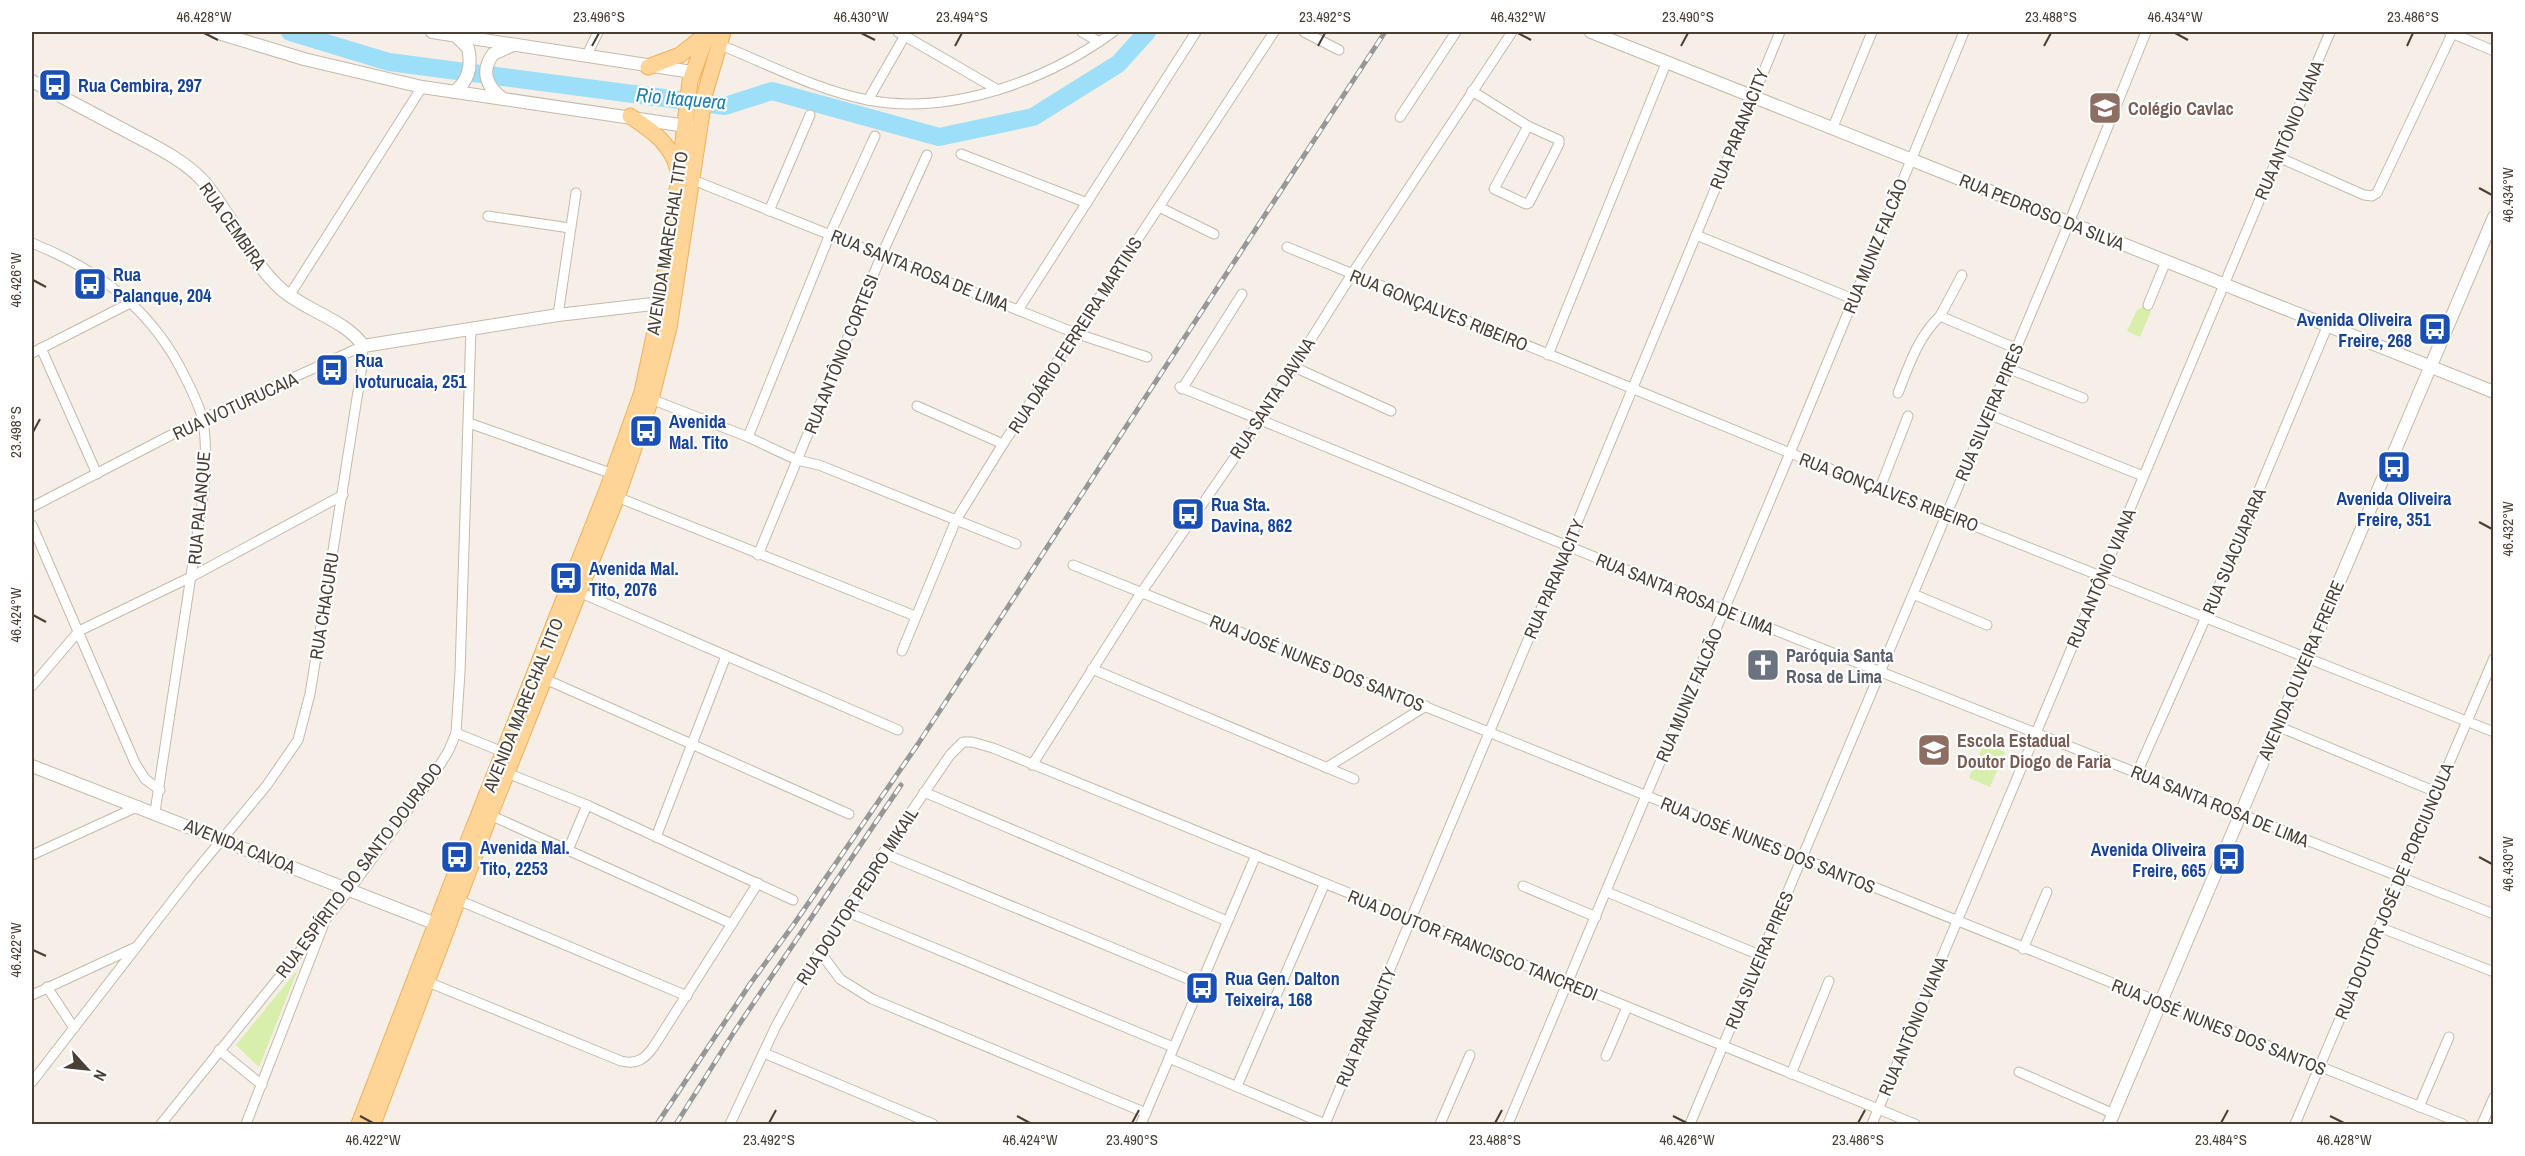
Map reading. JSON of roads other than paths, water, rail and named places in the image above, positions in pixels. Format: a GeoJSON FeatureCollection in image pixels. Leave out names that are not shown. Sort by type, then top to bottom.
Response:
{"type":"FeatureCollection","features":[{"type":"Feature","properties":{"kind":"main road"},"geometry":{"type":"LineString","coordinates":[[648,67],[680,55],[714,35]]}},
{"type":"Feature","properties":{"kind":"main road","name":"AVENIDA MARECHAL TITO"},"geometry":{"type":"LineString","coordinates":[[442,926],[458,900],[617,497],[651,399],[669,328],[686,178],[685,120],[700,82],[714,35]]}},
{"type":"Feature","properties":{"kind":"main road","name":"AVENIDA MARECHAL TITO"},"geometry":{"type":"LineString","coordinates":[[359,1125],[442,926],[503,752],[613,474],[642,392],[686,178],[701,120],[700,82]]}},
{"type":"Feature","properties":{"kind":"main road"},"geometry":{"type":"LineString","coordinates":[[630,116],[664,141],[686,178]]}},
{"type":"Feature","properties":{"kind":"main road","name":"AVENIDA MARECHAL TITO"},"geometry":{"type":"LineString","coordinates":[[373,1125],[421,980]]}},
{"type":"Feature","properties":{"kind":"street"},"geometry":{"type":"LineString","coordinates":[[215,32],[304,59],[422,87],[630,116],[701,120]]}},
{"type":"Feature","properties":{"kind":"street"},"geometry":{"type":"LineString","coordinates":[[432,32],[456,36],[496,36],[517,44],[648,67],[700,82]]}},
{"type":"Feature","properties":{"kind":"street"},"geometry":{"type":"LineString","coordinates":[[586,57],[598,32]]}},
{"type":"Feature","properties":{"kind":"street"},"geometry":{"type":"LineString","coordinates":[[1082,32],[1099,42]]}},
{"type":"Feature","properties":{"kind":"street"},"geometry":{"type":"LineString","coordinates":[[714,35],[817,84],[868,100],[901,103],[932,102],[998,90],[1048,70],[1113,32]]}},
{"type":"Feature","properties":{"kind":"street"},"geometry":{"type":"LineString","coordinates":[[1018,310],[1196,32]]}},
{"type":"Feature","properties":{"kind":"street","name":"RUA DÁRIO FERREIRA MARTINS"},"geometry":{"type":"LineString","coordinates":[[902,651],[956,520],[1075,333],[1274,32]]}},
{"type":"Feature","properties":{"kind":"street"},"geometry":{"type":"LineString","coordinates":[[1304,32],[1338,50]]}},
{"type":"Feature","properties":{"kind":"street"},"geometry":{"type":"LineString","coordinates":[[1400,117],[1456,32]]}},
{"type":"Feature","properties":{"kind":"street","name":"RUA SANTA DAVINA"},"geometry":{"type":"LineString","coordinates":[[1032,765],[1141,593],[1259,422],[1352,274],[1512,32]]}},
{"type":"Feature","properties":{"kind":"street","name":"RUA PEDROSO DA SILVA"},"geometry":{"type":"LineString","coordinates":[[1592,32],[2493,392]]}},
{"type":"Feature","properties":{"kind":"street","name":"RUA PARANACITY"},"geometry":{"type":"LineString","coordinates":[[1325,1125],[1780,32]]}},
{"type":"Feature","properties":{"kind":"street"},"geometry":{"type":"LineString","coordinates":[[1833,128],[1872,32]]}},
{"type":"Feature","properties":{"kind":"street","name":"RUA MUNIZ FALCÃO"},"geometry":{"type":"LineString","coordinates":[[1508,1125],[1964,32]]}},
{"type":"Feature","properties":{"kind":"street","name":"RUA SILVEIRA PIRES"},"geometry":{"type":"LineString","coordinates":[[1690,1125],[2146,32]]}},
{"type":"Feature","properties":{"kind":"street","name":"RUA ANTÔNIO VIANA"},"geometry":{"type":"LineString","coordinates":[[1872,1125],[2330,32]]}},
{"type":"Feature","properties":{"kind":"street"},"geometry":{"type":"LineString","coordinates":[[868,100],[903,33],[998,90]]}},
{"type":"Feature","properties":{"kind":"street"},"geometry":{"type":"LineString","coordinates":[[2278,157],[2359,193],[2372,196],[2382,186],[2450,33],[2493,51]]}},
{"type":"Feature","properties":{"kind":"street"},"geometry":{"type":"LineString","coordinates":[[454,92],[467,79],[470,54],[468,48],[456,36]]}},
{"type":"Feature","properties":{"kind":"street"},"geometry":{"type":"LineString","coordinates":[[504,100],[486,82],[486,68],[490,58],[497,51],[517,44]]}},
{"type":"Feature","properties":{"kind":"street"},"geometry":{"type":"LineString","coordinates":[[1548,355],[1667,61]]}},
{"type":"Feature","properties":{"kind":"street","name":"RUA CEMBIRA"},"geometry":{"type":"LineString","coordinates":[[32,81],[186,166],[203,181],[262,268],[289,296],[352,333],[363,346]]}},
{"type":"Feature","properties":{"kind":"street"},"geometry":{"type":"LineString","coordinates":[[289,296],[422,87]]}},
{"type":"Feature","properties":{"kind":"street"},"geometry":{"type":"LineString","coordinates":[[1472,91],[1528,126],[1557,138],[1559,144],[1529,203],[1495,191],[1494,187],[1528,126]]}},
{"type":"Feature","properties":{"kind":"street"},"geometry":{"type":"LineString","coordinates":[[769,211],[810,115]]}},
{"type":"Feature","properties":{"kind":"street"},"geometry":{"type":"LineString","coordinates":[[748,437],[830,234],[875,136]]}},
{"type":"Feature","properties":{"kind":"street"},"geometry":{"type":"LineString","coordinates":[[961,154],[1087,203]]}},
{"type":"Feature","properties":{"kind":"street","name":"RUA ANTÔNIO CORTESI"},"geometry":{"type":"LineString","coordinates":[[758,555],[882,254],[927,155]]}},
{"type":"Feature","properties":{"kind":"street","name":"RUA SANTA ROSA DE LIMA"},"geometry":{"type":"LineString","coordinates":[[686,178],[882,254],[1075,333],[1147,357]]}},
{"type":"Feature","properties":{"kind":"street"},"geometry":{"type":"LineString","coordinates":[[558,315],[576,193]]}},
{"type":"Feature","properties":{"kind":"street"},"geometry":{"type":"LineString","coordinates":[[1159,207],[1214,234]]}},
{"type":"Feature","properties":{"kind":"street"},"geometry":{"type":"LineString","coordinates":[[488,216],[570,228]]}},
{"type":"Feature","properties":{"kind":"street","name":"AVENIDA OLIVEIRA FREIRE"},"geometry":{"type":"LineString","coordinates":[[2111,1119],[2493,217]]}},
{"type":"Feature","properties":{"kind":"street"},"geometry":{"type":"LineString","coordinates":[[1696,235],[1853,299]]}},
{"type":"Feature","properties":{"kind":"street","name":"RUA PALANQUE"},"geometry":{"type":"LineString","coordinates":[[32,243],[101,279],[132,302],[156,328],[173,353],[202,419],[206,448],[204,490],[193,576],[155,812]]}},
{"type":"Feature","properties":{"kind":"street","name":"RUA GONÇALVES RIBEIRO"},"geometry":{"type":"LineString","coordinates":[[1287,247],[1790,453],[2493,732]]}},
{"type":"Feature","properties":{"kind":"street"},"geometry":{"type":"LineString","coordinates":[[2148,305],[2166,261]]}},
{"type":"Feature","properties":{"kind":"street"},"geometry":{"type":"LineString","coordinates":[[1898,393],[1918,345],[1927,329],[1940,316],[1962,275]]}},
{"type":"Feature","properties":{"kind":"street","name":"RUA SANTA ROSA DE LIMA"},"geometry":{"type":"LineString","coordinates":[[1242,294],[1181,388],[1259,422],[1724,610],[1881,670],[2493,914]]}},
{"type":"Feature","properties":{"kind":"street"},"geometry":{"type":"LineString","coordinates":[[97,474],[36,351],[132,302]]}},
{"type":"Feature","properties":{"kind":"street","name":"RUA IVOTURUCAIA"},"geometry":{"type":"LineString","coordinates":[[32,507],[202,419],[363,346],[558,315],[661,303]]}},
{"type":"Feature","properties":{"kind":"street"},"geometry":{"type":"LineString","coordinates":[[1940,316],[2015,348]]}},
{"type":"Feature","properties":{"kind":"street","name":"RUA SUACUAPARA"},"geometry":{"type":"LineString","coordinates":[[2137,773],[2206,617],[2327,327]]}},
{"type":"Feature","properties":{"kind":"street","name":"RUA ESPÍRITO DO SANTO DOURADO"},"geometry":{"type":"LineString","coordinates":[[162,1125],[219,1050],[350,889],[435,773],[456,733],[471,328]]}},
{"type":"Feature","properties":{"kind":"street","name":"RUA CHACURU"},"geometry":{"type":"LineString","coordinates":[[32,1082],[221,840],[267,785],[298,740],[310,694],[343,495],[363,346]]}},
{"type":"Feature","properties":{"kind":"street"},"geometry":{"type":"LineString","coordinates":[[1294,367],[1391,411]]}},
{"type":"Feature","properties":{"kind":"street"},"geometry":{"type":"LineString","coordinates":[[2007,368],[2083,398]]}},
{"type":"Feature","properties":{"kind":"street"},"geometry":{"type":"LineString","coordinates":[[651,399],[748,437],[797,460],[819,465],[1016,544]]}},
{"type":"Feature","properties":{"kind":"street"},"geometry":{"type":"LineString","coordinates":[[917,406],[1003,444]]}},
{"type":"Feature","properties":{"kind":"street"},"geometry":{"type":"LineString","coordinates":[[1988,414],[2143,476]]}},
{"type":"Feature","properties":{"kind":"street"},"geometry":{"type":"LineString","coordinates":[[1880,488],[1908,417]]}},
{"type":"Feature","properties":{"kind":"street"},"geometry":{"type":"LineString","coordinates":[[469,423],[613,474]]}},
{"type":"Feature","properties":{"kind":"street"},"geometry":{"type":"LineString","coordinates":[[32,686],[80,631],[193,576],[343,495]]}},
{"type":"Feature","properties":{"kind":"street"},"geometry":{"type":"LineString","coordinates":[[617,497],[915,616]]}},
{"type":"Feature","properties":{"kind":"street"},"geometry":{"type":"LineString","coordinates":[[32,525],[80,631],[135,764],[145,779],[159,790]]}},
{"type":"Feature","properties":{"kind":"street","name":"RUA JOSÉ NUNES DOS SANTOS"},"geometry":{"type":"LineString","coordinates":[[1073,566],[1426,706],[2463,1125]]}},
{"type":"Feature","properties":{"kind":"street"},"geometry":{"type":"LineString","coordinates":[[579,592],[898,730]]}},
{"type":"Feature","properties":{"kind":"street"},"geometry":{"type":"LineString","coordinates":[[1913,594],[1987,625]]}},
{"type":"Feature","properties":{"kind":"street"},"geometry":{"type":"LineString","coordinates":[[656,837],[726,656]]}},
{"type":"Feature","properties":{"kind":"street","name":"RUA DOUTOR JOSÉ DE PORCIUNCULA"},"geometry":{"type":"LineString","coordinates":[[2295,1125],[2493,658]]}},
{"type":"Feature","properties":{"kind":"street"},"geometry":{"type":"LineString","coordinates":[[1092,669],[1354,779]]}},
{"type":"Feature","properties":{"kind":"street"},"geometry":{"type":"LineString","coordinates":[[544,679],[849,814]]}},
{"type":"Feature","properties":{"kind":"street"},"geometry":{"type":"LineString","coordinates":[[1326,768],[1426,706]]}},
{"type":"Feature","properties":{"kind":"street"},"geometry":{"type":"LineString","coordinates":[[2277,726],[2436,792]]}},
{"type":"Feature","properties":{"kind":"street"},"geometry":{"type":"LineString","coordinates":[[456,733],[503,752]]}},
{"type":"Feature","properties":{"kind":"street","name":"RUA DOUTOR PEDRO MIKAIL"},"geometry":{"type":"LineString","coordinates":[[730,1125],[797,988],[883,853],[950,756],[963,742],[981,744],[1032,765]]}},
{"type":"Feature","properties":{"kind":"street","name":"RUA DOUTOR FRANCISCO TANCREDI"},"geometry":{"type":"LineString","coordinates":[[1032,765],[1915,1125]]}},
{"type":"Feature","properties":{"kind":"street","name":"AVENIDA CAVOA"},"geometry":{"type":"LineString","coordinates":[[32,766],[140,806],[442,926]]}},
{"type":"Feature","properties":{"kind":"street"},"geometry":{"type":"LineString","coordinates":[[507,773],[587,805],[794,900]]}},
{"type":"Feature","properties":{"kind":"street"},"geometry":{"type":"LineString","coordinates":[[924,792],[1227,921]]}},
{"type":"Feature","properties":{"kind":"street"},"geometry":{"type":"LineString","coordinates":[[568,850],[587,805]]}},
{"type":"Feature","properties":{"kind":"street"},"geometry":{"type":"LineString","coordinates":[[32,855],[140,806]]}},
{"type":"Feature","properties":{"kind":"street"},"geometry":{"type":"LineString","coordinates":[[490,815],[732,924]]}},
{"type":"Feature","properties":{"kind":"street"},"geometry":{"type":"LineString","coordinates":[[883,853],[1200,984]]}},
{"type":"Feature","properties":{"kind":"street"},"geometry":{"type":"LineString","coordinates":[[1141,1125],[1256,855]]}},
{"type":"Feature","properties":{"kind":"street"},"geometry":{"type":"LineString","coordinates":[[421,980],[628,1063],[640,1061],[647,1056],[687,996],[758,883]]}},
{"type":"Feature","properties":{"kind":"street"},"geometry":{"type":"LineString","coordinates":[[1237,1086],[1324,885]]}},
{"type":"Feature","properties":{"kind":"street"},"geometry":{"type":"LineString","coordinates":[[1523,886],[1596,917]]}},
{"type":"Feature","properties":{"kind":"street"},"geometry":{"type":"LineString","coordinates":[[1607,892],[1762,956]]}},
{"type":"Feature","properties":{"kind":"street"},"geometry":{"type":"LineString","coordinates":[[2023,949],[2047,892]]}},
{"type":"Feature","properties":{"kind":"street"},"geometry":{"type":"LineString","coordinates":[[458,900],[687,996]]}},
{"type":"Feature","properties":{"kind":"street"},"geometry":{"type":"LineString","coordinates":[[845,911],[1173,1047]]}},
{"type":"Feature","properties":{"kind":"street"},"geometry":{"type":"LineString","coordinates":[[246,1125],[327,918]]}},
{"type":"Feature","properties":{"kind":"street"},"geometry":{"type":"LineString","coordinates":[[2379,927],[2493,972]]}},
{"type":"Feature","properties":{"kind":"street"},"geometry":{"type":"LineString","coordinates":[[32,995],[139,945]]}},
{"type":"Feature","properties":{"kind":"street"},"geometry":{"type":"LineString","coordinates":[[820,952],[840,979],[872,999],[1146,1113]]}},
{"type":"Feature","properties":{"kind":"street"},"geometry":{"type":"LineString","coordinates":[[1791,1074],[1829,981]]}},
{"type":"Feature","properties":{"kind":"street"},"geometry":{"type":"LineString","coordinates":[[47,987],[74,1028]]}},
{"type":"Feature","properties":{"kind":"street"},"geometry":{"type":"LineString","coordinates":[[1606,1056],[1628,1007]]}},
{"type":"Feature","properties":{"kind":"street"},"geometry":{"type":"LineString","coordinates":[[2419,1107],[2450,1037]]}},
{"type":"Feature","properties":{"kind":"street"},"geometry":{"type":"LineString","coordinates":[[219,1050],[262,1085]]}},
{"type":"Feature","properties":{"kind":"street"},"geometry":{"type":"LineString","coordinates":[[764,1053],[933,1125]]}},
{"type":"Feature","properties":{"kind":"street"},"geometry":{"type":"LineString","coordinates":[[1440,1125],[1470,1055]]}},
{"type":"Feature","properties":{"kind":"street"},"geometry":{"type":"LineString","coordinates":[[1168,1058],[1325,1125]]}},
{"type":"Feature","properties":{"kind":"street"},"geometry":{"type":"LineString","coordinates":[[2019,1072],[2111,1119]]}},
{"type":"Feature","properties":{"kind":"street"},"geometry":{"type":"LineString","coordinates":[[2482,1125],[2493,1097]]}},
{"type":"Feature","properties":{"kind":"waterway","name":"Rio Itaquera"},"geometry":{"type":"LineString","coordinates":[[290,32],[389,62],[725,106],[772,91],[939,137],[1033,117],[1118,64],[1147,32]]}},
{"type":"Feature","properties":{"kind":"railway"},"geometry":{"type":"LineString","coordinates":[[657,1124],[750,984],[918,744],[1385,32]]}},
{"type":"Feature","properties":{"kind":"railway"},"geometry":{"type":"LineString","coordinates":[[676,1124],[734,1032],[901,785]]}},
{"type":"Feature","properties":{"kind":"place","name":"Rua Cembira, 297"},"geometry":{"type":"Point","coordinates":[55,85]}},
{"type":"Feature","properties":{"kind":"place","name":"Colégio Cavlac"},"geometry":{"type":"Point","coordinates":[2105,108]}},
{"type":"Feature","properties":{"kind":"place","name":"Rua Palanque, 204"},"geometry":{"type":"Point","coordinates":[90,284]}},
{"type":"Feature","properties":{"kind":"place","name":"Avenida Oliveira Freire, 268"},"geometry":{"type":"Point","coordinates":[2435,329]}},
{"type":"Feature","properties":{"kind":"place","name":"Rua Ivoturucaia, 251"},"geometry":{"type":"Point","coordinates":[332,370]}},
{"type":"Feature","properties":{"kind":"place","name":"Avenida Mal. Tito"},"geometry":{"type":"Point","coordinates":[646,431]}},
{"type":"Feature","properties":{"kind":"place","name":"Avenida Oliveira Freire, 351"},"geometry":{"type":"Point","coordinates":[2394,467]}},
{"type":"Feature","properties":{"kind":"place","name":"Rua Sta. Davina, 862"},"geometry":{"type":"Point","coordinates":[1188,514]}},
{"type":"Feature","properties":{"kind":"place","name":"Avenida Mal. Tito, 2076"},"geometry":{"type":"Point","coordinates":[566,578]}},
{"type":"Feature","properties":{"kind":"place","name":"Paróquia Santa Rosa de Lima"},"geometry":{"type":"Point","coordinates":[1763,665]}},
{"type":"Feature","properties":{"kind":"place","name":"Escola Estadual Doutor Diogo de Faria"},"geometry":{"type":"Point","coordinates":[1934,750]}},
{"type":"Feature","properties":{"kind":"place","name":"Avenida Mal. Tito, 2253"},"geometry":{"type":"Point","coordinates":[457,857]}},
{"type":"Feature","properties":{"kind":"place","name":"Avenida Oliveira Freire, 665"},"geometry":{"type":"Point","coordinates":[2229,859]}},
{"type":"Feature","properties":{"kind":"place","name":"Rua Gen. Dalton Teixeira, 168"},"geometry":{"type":"Point","coordinates":[1202,988]}}]}
